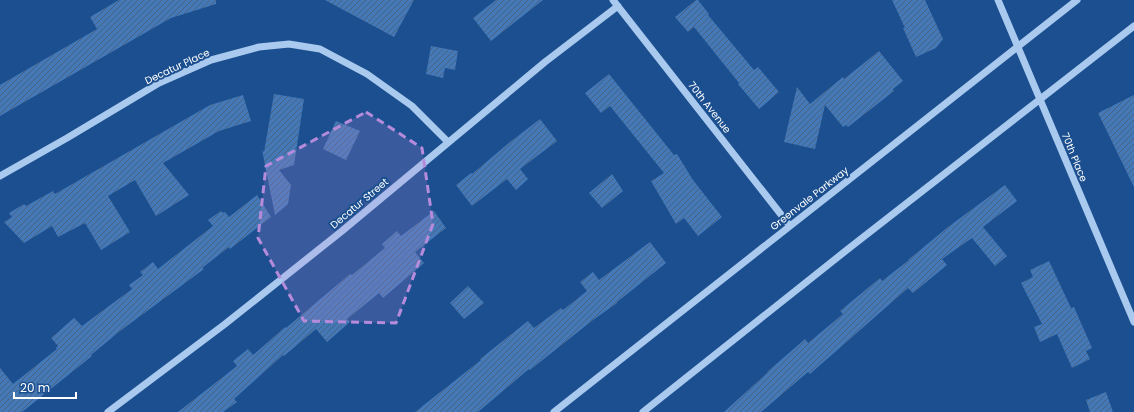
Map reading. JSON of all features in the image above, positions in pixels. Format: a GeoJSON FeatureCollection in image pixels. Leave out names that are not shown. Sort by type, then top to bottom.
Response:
{"type":"FeatureCollection","features":[{"type":"Feature","properties":{"kind":"street","name":"70th Avenue"},"geometry":{"type":"LineString","coordinates":[[613,0],[790,226]]}},
{"type":"Feature","properties":{"kind":"street","name":"70th Place"},"geometry":{"type":"LineString","coordinates":[[998,0],[1134,322]]}},
{"type":"Feature","properties":{"kind":"street","name":"Greenvale Parkway"},"geometry":{"type":"LineString","coordinates":[[554,412],[1077,0]]}},
{"type":"Feature","properties":{"kind":"street","name":"Decatur Street"},"geometry":{"type":"LineString","coordinates":[[108,412],[342,231],[545,62],[618,6]]}},
{"type":"Feature","properties":{"kind":"street"},"geometry":{"type":"LineString","coordinates":[[643,412],[842,254],[1134,26]]}},
{"type":"Feature","properties":{"kind":"street","name":"Decatur Place"},"geometry":{"type":"LineString","coordinates":[[0,176],[159,83],[211,60],[259,47],[290,44],[320,49],[367,74],[412,106],[448,142]]}},
{"type":"Feature","properties":{"kind":"highlighted area"},"geometry":{"type":"Polygon","coordinates":[[[366,112],[422,148],[433,224],[396,323],[304,321],[258,238],[266,166],[366,112]]]}},
{"type":"Feature","properties":{"kind":"building"},"geometry":{"type":"Polygon","coordinates":[[[119,0],[216,0],[216,4],[171,18],[0,116],[0,85],[97,29],[90,17],[119,0]]]}},
{"type":"Feature","properties":{"kind":"building"},"geometry":{"type":"Polygon","coordinates":[[[325,0],[414,0],[394,37],[325,0]]]}},
{"type":"Feature","properties":{"kind":"building"},"geometry":{"type":"Polygon","coordinates":[[[496,0],[543,0],[491,41],[473,18],[496,0]]]}},
{"type":"Feature","properties":{"kind":"building"},"geometry":{"type":"Polygon","coordinates":[[[698,0],[709,14],[708,15],[754,70],[758,67],[779,92],[759,109],[694,27],[688,32],[675,17],[698,0]]]}},
{"type":"Feature","properties":{"kind":"building"},"geometry":{"type":"Polygon","coordinates":[[[892,0],[925,0],[943,39],[936,48],[916,57],[892,0]]]}},
{"type":"Feature","properties":{"kind":"building"},"geometry":{"type":"Polygon","coordinates":[[[431,46],[458,51],[455,70],[445,68],[443,78],[426,74],[431,46]]]}},
{"type":"Feature","properties":{"kind":"building"},"geometry":{"type":"Polygon","coordinates":[[[879,51],[903,81],[893,89],[894,91],[848,127],[846,125],[843,127],[825,105],[815,149],[784,142],[797,87],[810,104],[843,77],[844,79],[879,51]]]}},
{"type":"Feature","properties":{"kind":"building"},"geometry":{"type":"Polygon","coordinates":[[[609,74],[674,155],[677,154],[693,180],[722,217],[698,236],[684,218],[676,224],[651,181],[664,173],[610,106],[601,113],[585,93],[609,74]]]}},
{"type":"Feature","properties":{"kind":"building"},"geometry":{"type":"Polygon","coordinates":[[[274,94],[304,99],[294,165],[279,170],[291,185],[288,204],[275,215],[262,150],[264,152],[274,94]]]}},
{"type":"Feature","properties":{"kind":"building"},"geometry":{"type":"Polygon","coordinates":[[[243,95],[251,121],[219,131],[163,163],[189,195],[156,216],[135,180],[108,196],[130,232],[101,250],[85,223],[58,237],[52,226],[24,243],[4,222],[12,217],[9,213],[24,204],[26,206],[53,191],[55,194],[210,105],[243,95]]]}},
{"type":"Feature","properties":{"kind":"building"},"geometry":{"type":"Polygon","coordinates":[[[1134,95],[1134,187],[1098,113],[1134,95]]]}},
{"type":"Feature","properties":{"kind":"building"},"geometry":{"type":"Polygon","coordinates":[[[540,119],[557,141],[520,169],[528,179],[516,190],[507,179],[472,206],[456,185],[471,173],[472,174],[540,119]]]}},
{"type":"Feature","properties":{"kind":"building"},"geometry":{"type":"Polygon","coordinates":[[[336,121],[360,131],[346,160],[323,149],[336,121]]]}},
{"type":"Feature","properties":{"kind":"building"},"geometry":{"type":"Polygon","coordinates":[[[612,174],[623,191],[602,208],[589,193],[612,174]]]}},
{"type":"Feature","properties":{"kind":"building"},"geometry":{"type":"Polygon","coordinates":[[[1005,185],[1017,201],[983,227],[1007,256],[995,266],[972,238],[942,259],[947,265],[913,293],[908,288],[810,374],[808,372],[761,412],[724,412],[805,339],[808,343],[843,314],[840,311],[880,278],[882,281],[948,227],[1005,185]]]}},
{"type":"Feature","properties":{"kind":"building"},"geometry":{"type":"Polygon","coordinates":[[[257,195],[271,217],[230,249],[229,247],[202,268],[204,269],[120,331],[91,355],[92,356],[22,412],[0,412],[0,368],[13,384],[57,349],[56,348],[58,346],[51,338],[74,318],[82,326],[132,289],[129,285],[143,275],[140,272],[153,262],[158,269],[213,226],[208,220],[221,211],[223,213],[225,212],[229,217],[257,195]]]}},
{"type":"Feature","properties":{"kind":"building"},"geometry":{"type":"Polygon","coordinates":[[[434,211],[446,228],[415,252],[424,263],[383,298],[379,293],[347,319],[350,322],[327,342],[316,329],[284,356],[283,355],[234,399],[237,402],[223,412],[178,412],[237,366],[233,361],[248,349],[253,355],[350,274],[352,275],[385,248],[382,244],[397,231],[401,236],[434,211]]]}},
{"type":"Feature","properties":{"kind":"building"},"geometry":{"type":"Polygon","coordinates":[[[650,242],[666,263],[617,303],[530,370],[529,369],[478,412],[415,412],[528,321],[534,328],[561,308],[563,310],[587,291],[580,282],[593,272],[599,280],[650,242]]]}},
{"type":"Feature","properties":{"kind":"building"},"geometry":{"type":"Polygon","coordinates":[[[1049,261],[1071,308],[1074,307],[1092,348],[1086,351],[1090,359],[1072,368],[1057,334],[1040,342],[1034,327],[1042,324],[1021,283],[1033,277],[1030,270],[1049,261]]]}},
{"type":"Feature","properties":{"kind":"building"},"geometry":{"type":"Polygon","coordinates":[[[468,286],[484,303],[464,319],[450,303],[468,286]]]}},
{"type":"Feature","properties":{"kind":"building"},"geometry":{"type":"Polygon","coordinates":[[[1106,392],[1113,412],[1090,412],[1086,400],[1106,392]]]}}]}
